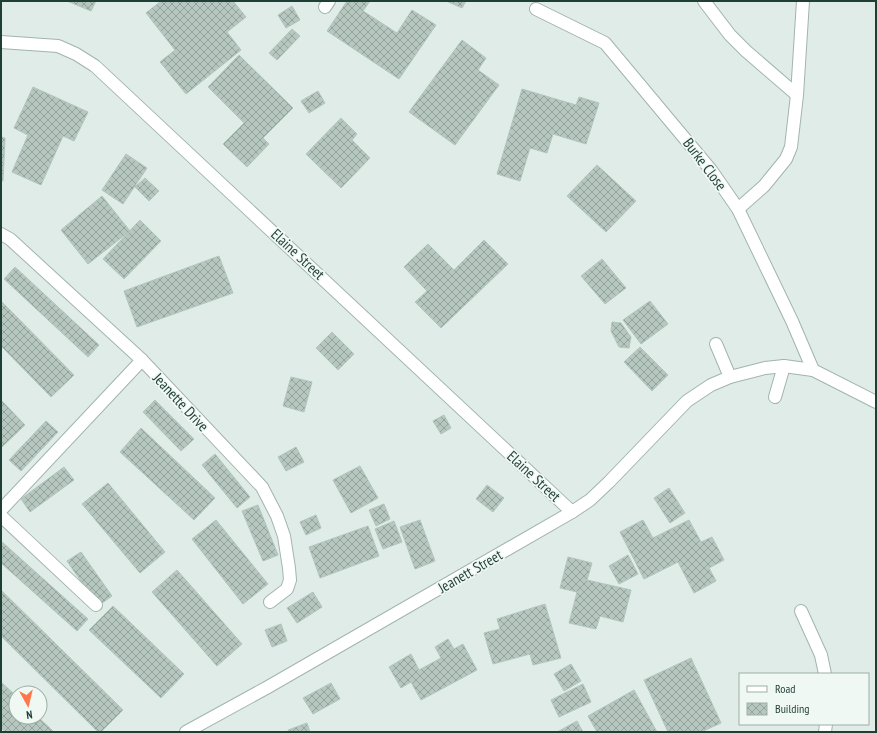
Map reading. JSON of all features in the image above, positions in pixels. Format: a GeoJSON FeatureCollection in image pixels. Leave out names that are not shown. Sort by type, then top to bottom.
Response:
{"type":"FeatureCollection","features":[{"type":"Feature","properties":{"kind":"street"},"geometry":{"type":"LineString","coordinates":[[704,1],[741,46],[798,95]]}},
{"type":"Feature","properties":{"kind":"street"},"geometry":{"type":"LineString","coordinates":[[738,209],[764,186],[786,159],[791,148],[798,95],[802,1]]}},
{"type":"Feature","properties":{"kind":"street","name":"Burke Close"},"geometry":{"type":"LineString","coordinates":[[534,5],[605,43],[684,135],[738,209],[792,322],[813,370]]}},
{"type":"Feature","properties":{"kind":"street","name":"Elaine Street"},"geometry":{"type":"LineString","coordinates":[[1,42],[58,46],[76,54],[95,66],[572,512]]}},
{"type":"Feature","properties":{"kind":"street","name":"Jeanette Drive"},"geometry":{"type":"LineString","coordinates":[[1,234],[10,239],[142,360],[262,487],[272,504],[284,536],[290,580],[287,589],[270,602]]}},
{"type":"Feature","properties":{"kind":"street"},"geometry":{"type":"LineString","coordinates":[[716,344],[730,377]]}},
{"type":"Feature","properties":{"kind":"street"},"geometry":{"type":"LineString","coordinates":[[1,510],[142,360]]}},
{"type":"Feature","properties":{"kind":"street"},"geometry":{"type":"LineString","coordinates":[[776,397],[784,366]]}},
{"type":"Feature","properties":{"kind":"street","name":"Jeanett Street"},"geometry":{"type":"LineString","coordinates":[[186,732],[268,687],[572,512],[590,500],[609,482],[687,401],[711,385],[730,377],[752,371],[784,366],[813,370],[876,402]]}},
{"type":"Feature","properties":{"kind":"street"},"geometry":{"type":"LineString","coordinates":[[1,516],[96,605]]}},
{"type":"Feature","properties":{"kind":"street"},"geometry":{"type":"LineString","coordinates":[[801,611],[821,656],[825,673]]}},
{"type":"Feature","properties":{"kind":"building"},"geometry":{"type":"Polygon","coordinates":[[[67,1],[96,1],[91,11],[67,1]]]}},
{"type":"Feature","properties":{"kind":"building"},"geometry":{"type":"Polygon","coordinates":[[[161,1],[233,1],[246,17],[227,32],[241,50],[186,94],[160,62],[175,50],[146,13],[161,1]]]}},
{"type":"Feature","properties":{"kind":"building"},"geometry":{"type":"Polygon","coordinates":[[[347,1],[370,1],[363,11],[397,33],[412,10],[436,25],[399,79],[327,31],[347,1]]]}},
{"type":"Feature","properties":{"kind":"building"},"geometry":{"type":"Polygon","coordinates":[[[446,1],[466,1],[462,8],[446,1]]]}},
{"type":"Feature","properties":{"kind":"building"},"geometry":{"type":"Polygon","coordinates":[[[292,6],[300,20],[286,28],[278,15],[292,6]]]}},
{"type":"Feature","properties":{"kind":"building"},"geometry":{"type":"Polygon","coordinates":[[[292,29],[300,36],[277,60],[269,53],[292,29]]]}},
{"type":"Feature","properties":{"kind":"building"},"geometry":{"type":"Polygon","coordinates":[[[462,40],[486,58],[478,70],[499,85],[455,145],[409,112],[462,40]]]}},
{"type":"Feature","properties":{"kind":"building"},"geometry":{"type":"Polygon","coordinates":[[[239,55],[293,108],[263,138],[269,144],[247,167],[223,144],[244,123],[208,87],[239,55]]]}},
{"type":"Feature","properties":{"kind":"building"},"geometry":{"type":"Polygon","coordinates":[[[33,87],[88,112],[74,141],[63,136],[41,185],[12,172],[28,135],[14,128],[33,87]]]}},
{"type":"Feature","properties":{"kind":"building"},"geometry":{"type":"Polygon","coordinates":[[[522,89],[576,105],[579,97],[599,103],[586,144],[553,134],[547,153],[530,148],[520,181],[497,174],[522,89]]]}},
{"type":"Feature","properties":{"kind":"building"},"geometry":{"type":"Polygon","coordinates":[[[318,91],[325,103],[309,113],[301,101],[318,91]]]}},
{"type":"Feature","properties":{"kind":"building"},"geometry":{"type":"Polygon","coordinates":[[[341,118],[357,134],[352,140],[370,158],[341,188],[306,154],[341,118]]]}},
{"type":"Feature","properties":{"kind":"building"},"geometry":{"type":"Polygon","coordinates":[[[1,137],[5,138],[3,181],[1,181],[1,137]]]}},
{"type":"Feature","properties":{"kind":"building"},"geometry":{"type":"Polygon","coordinates":[[[126,154],[147,168],[123,204],[102,190],[126,154]]]}},
{"type":"Feature","properties":{"kind":"building"},"geometry":{"type":"Polygon","coordinates":[[[597,165],[636,201],[606,232],[567,196],[597,165]]]}},
{"type":"Feature","properties":{"kind":"building"},"geometry":{"type":"Polygon","coordinates":[[[145,178],[159,191],[149,201],[135,187],[145,178]]]}},
{"type":"Feature","properties":{"kind":"building"},"geometry":{"type":"Polygon","coordinates":[[[102,196],[130,231],[88,264],[61,230],[102,196]]]}},
{"type":"Feature","properties":{"kind":"building"},"geometry":{"type":"Polygon","coordinates":[[[140,220],[161,241],[124,279],[103,259],[140,220]]]}},
{"type":"Feature","properties":{"kind":"building"},"geometry":{"type":"Polygon","coordinates":[[[484,240],[508,264],[441,328],[415,302],[427,291],[404,267],[428,244],[454,270],[484,240]]]}},
{"type":"Feature","properties":{"kind":"building"},"geometry":{"type":"Polygon","coordinates":[[[219,256],[233,293],[137,327],[124,291],[219,256]]]}},
{"type":"Feature","properties":{"kind":"building"},"geometry":{"type":"Polygon","coordinates":[[[602,259],[626,288],[605,304],[581,276],[602,259]]]}},
{"type":"Feature","properties":{"kind":"building"},"geometry":{"type":"Polygon","coordinates":[[[15,267],[99,345],[88,357],[4,279],[15,267]]]}},
{"type":"Feature","properties":{"kind":"building"},"geometry":{"type":"Polygon","coordinates":[[[1,301],[74,375],[51,397],[1,346],[1,301]]]}},
{"type":"Feature","properties":{"kind":"building"},"geometry":{"type":"Polygon","coordinates":[[[650,301],[668,324],[641,344],[623,320],[650,301]]]}},
{"type":"Feature","properties":{"kind":"building"},"geometry":{"type":"Polygon","coordinates":[[[612,322],[621,323],[631,337],[629,348],[619,347],[611,331],[612,322]]]}},
{"type":"Feature","properties":{"kind":"building"},"geometry":{"type":"Polygon","coordinates":[[[332,332],[354,354],[338,370],[316,348],[332,332]]]}},
{"type":"Feature","properties":{"kind":"building"},"geometry":{"type":"Polygon","coordinates":[[[640,347],[668,375],[652,391],[624,362],[640,347]]]}},
{"type":"Feature","properties":{"kind":"building"},"geometry":{"type":"Polygon","coordinates":[[[291,377],[312,382],[304,412],[283,406],[291,377]]]}},
{"type":"Feature","properties":{"kind":"building"},"geometry":{"type":"Polygon","coordinates":[[[1,400],[25,425],[2,447],[1,446],[1,400]]]}},
{"type":"Feature","properties":{"kind":"building"},"geometry":{"type":"Polygon","coordinates":[[[155,400],[194,439],[181,451],[143,412],[155,400]]]}},
{"type":"Feature","properties":{"kind":"building"},"geometry":{"type":"Polygon","coordinates":[[[444,415],[451,428],[441,434],[433,421],[444,415]]]}},
{"type":"Feature","properties":{"kind":"building"},"geometry":{"type":"Polygon","coordinates":[[[46,421],[58,432],[21,471],[9,460],[46,421]]]}},
{"type":"Feature","properties":{"kind":"building"},"geometry":{"type":"Polygon","coordinates":[[[141,428],[215,498],[194,520],[120,452],[141,428]]]}},
{"type":"Feature","properties":{"kind":"building"},"geometry":{"type":"Polygon","coordinates":[[[296,447],[304,462],[286,471],[278,457],[296,447]]]}},
{"type":"Feature","properties":{"kind":"building"},"geometry":{"type":"Polygon","coordinates":[[[215,454],[250,497],[237,508],[202,465],[215,454]]]}},
{"type":"Feature","properties":{"kind":"building"},"geometry":{"type":"Polygon","coordinates":[[[360,466],[378,498],[351,513],[333,480],[360,466]]]}},
{"type":"Feature","properties":{"kind":"building"},"geometry":{"type":"Polygon","coordinates":[[[64,467],[74,480],[30,512],[21,499],[64,467]]]}},
{"type":"Feature","properties":{"kind":"building"},"geometry":{"type":"Polygon","coordinates":[[[108,483],[165,552],[140,573],[82,504],[108,483]]]}},
{"type":"Feature","properties":{"kind":"building"},"geometry":{"type":"Polygon","coordinates":[[[487,485],[504,498],[493,512],[476,499],[487,485]]]}},
{"type":"Feature","properties":{"kind":"building"},"geometry":{"type":"Polygon","coordinates":[[[669,488],[685,513],[670,523],[654,498],[669,488]]]}},
{"type":"Feature","properties":{"kind":"building"},"geometry":{"type":"Polygon","coordinates":[[[384,504],[390,519],[376,526],[369,510],[384,504]]]}},
{"type":"Feature","properties":{"kind":"building"},"geometry":{"type":"Polygon","coordinates":[[[258,505],[278,555],[263,561],[242,511],[258,505]]]}},
{"type":"Feature","properties":{"kind":"building"},"geometry":{"type":"Polygon","coordinates":[[[316,515],[321,528],[306,535],[300,522],[316,515]]]}},
{"type":"Feature","properties":{"kind":"building"},"geometry":{"type":"Polygon","coordinates":[[[216,520],[268,584],[243,604],[192,539],[216,520]]]}},
{"type":"Feature","properties":{"kind":"building"},"geometry":{"type":"Polygon","coordinates":[[[420,520],[435,561],[415,569],[400,527],[420,520]]]}},
{"type":"Feature","properties":{"kind":"building"},"geometry":{"type":"Polygon","coordinates":[[[643,520],[653,538],[689,520],[701,542],[712,537],[724,560],[709,568],[716,581],[694,593],[678,562],[644,579],[620,532],[643,520]]]}},
{"type":"Feature","properties":{"kind":"building"},"geometry":{"type":"Polygon","coordinates":[[[394,521],[402,542],[383,549],[375,529],[394,521]]]}},
{"type":"Feature","properties":{"kind":"building"},"geometry":{"type":"Polygon","coordinates":[[[368,526],[379,556],[320,578],[309,547],[368,526]]]}},
{"type":"Feature","properties":{"kind":"building"},"geometry":{"type":"Polygon","coordinates":[[[1,541],[88,619],[77,631],[1,563],[1,541]]]}},
{"type":"Feature","properties":{"kind":"building"},"geometry":{"type":"Polygon","coordinates":[[[81,552],[112,596],[98,606],[67,561],[81,552]]]}},
{"type":"Feature","properties":{"kind":"building"},"geometry":{"type":"Polygon","coordinates":[[[628,555],[638,574],[619,584],[609,566],[628,555]]]}},
{"type":"Feature","properties":{"kind":"building"},"geometry":{"type":"Polygon","coordinates":[[[568,557],[592,563],[587,580],[631,590],[623,622],[600,616],[596,629],[569,623],[577,592],[560,588],[568,557]]]}},
{"type":"Feature","properties":{"kind":"building"},"geometry":{"type":"Polygon","coordinates":[[[177,570],[242,644],[217,666],[152,592],[177,570]]]}},
{"type":"Feature","properties":{"kind":"building"},"geometry":{"type":"Polygon","coordinates":[[[1,590],[123,710],[101,732],[98,732],[1,636],[1,590]]]}},
{"type":"Feature","properties":{"kind":"building"},"geometry":{"type":"Polygon","coordinates":[[[313,592],[322,607],[297,623],[287,608],[313,592]]]}},
{"type":"Feature","properties":{"kind":"building"},"geometry":{"type":"Polygon","coordinates":[[[545,604],[561,658],[533,665],[530,654],[493,664],[484,633],[500,629],[497,619],[545,604]]]}},
{"type":"Feature","properties":{"kind":"building"},"geometry":{"type":"Polygon","coordinates":[[[113,606],[184,674],[161,698],[89,630],[113,606]]]}},
{"type":"Feature","properties":{"kind":"building"},"geometry":{"type":"Polygon","coordinates":[[[281,624],[287,641],[272,647],[265,630],[281,624]]]}},
{"type":"Feature","properties":{"kind":"building"},"geometry":{"type":"Polygon","coordinates":[[[448,639],[454,649],[463,644],[477,670],[421,700],[411,682],[401,688],[389,667],[411,654],[419,670],[441,658],[435,647],[448,639]]]}},
{"type":"Feature","properties":{"kind":"building"},"geometry":{"type":"Polygon","coordinates":[[[691,658],[721,723],[701,732],[668,732],[644,680],[691,658]]]}},
{"type":"Feature","properties":{"kind":"building"},"geometry":{"type":"Polygon","coordinates":[[[571,664],[581,681],[564,691],[554,674],[571,664]]]}},
{"type":"Feature","properties":{"kind":"building"},"geometry":{"type":"Polygon","coordinates":[[[1,682],[8,689],[8,725],[47,725],[54,732],[6,732],[1,728],[1,682]]]}},
{"type":"Feature","properties":{"kind":"building"},"geometry":{"type":"Polygon","coordinates":[[[331,683],[340,699],[313,714],[303,698],[331,683]]]}},
{"type":"Feature","properties":{"kind":"building"},"geometry":{"type":"Polygon","coordinates":[[[583,684],[591,702],[559,717],[551,700],[583,684]]]}},
{"type":"Feature","properties":{"kind":"building"},"geometry":{"type":"Polygon","coordinates":[[[634,690],[657,732],[597,732],[588,716],[634,690]]]}},
{"type":"Feature","properties":{"kind":"building"},"geometry":{"type":"Polygon","coordinates":[[[577,721],[583,732],[557,732],[577,721]]]}},
{"type":"Feature","properties":{"kind":"building"},"geometry":{"type":"Polygon","coordinates":[[[307,723],[310,732],[289,732],[288,730],[307,723]]]}}]}
